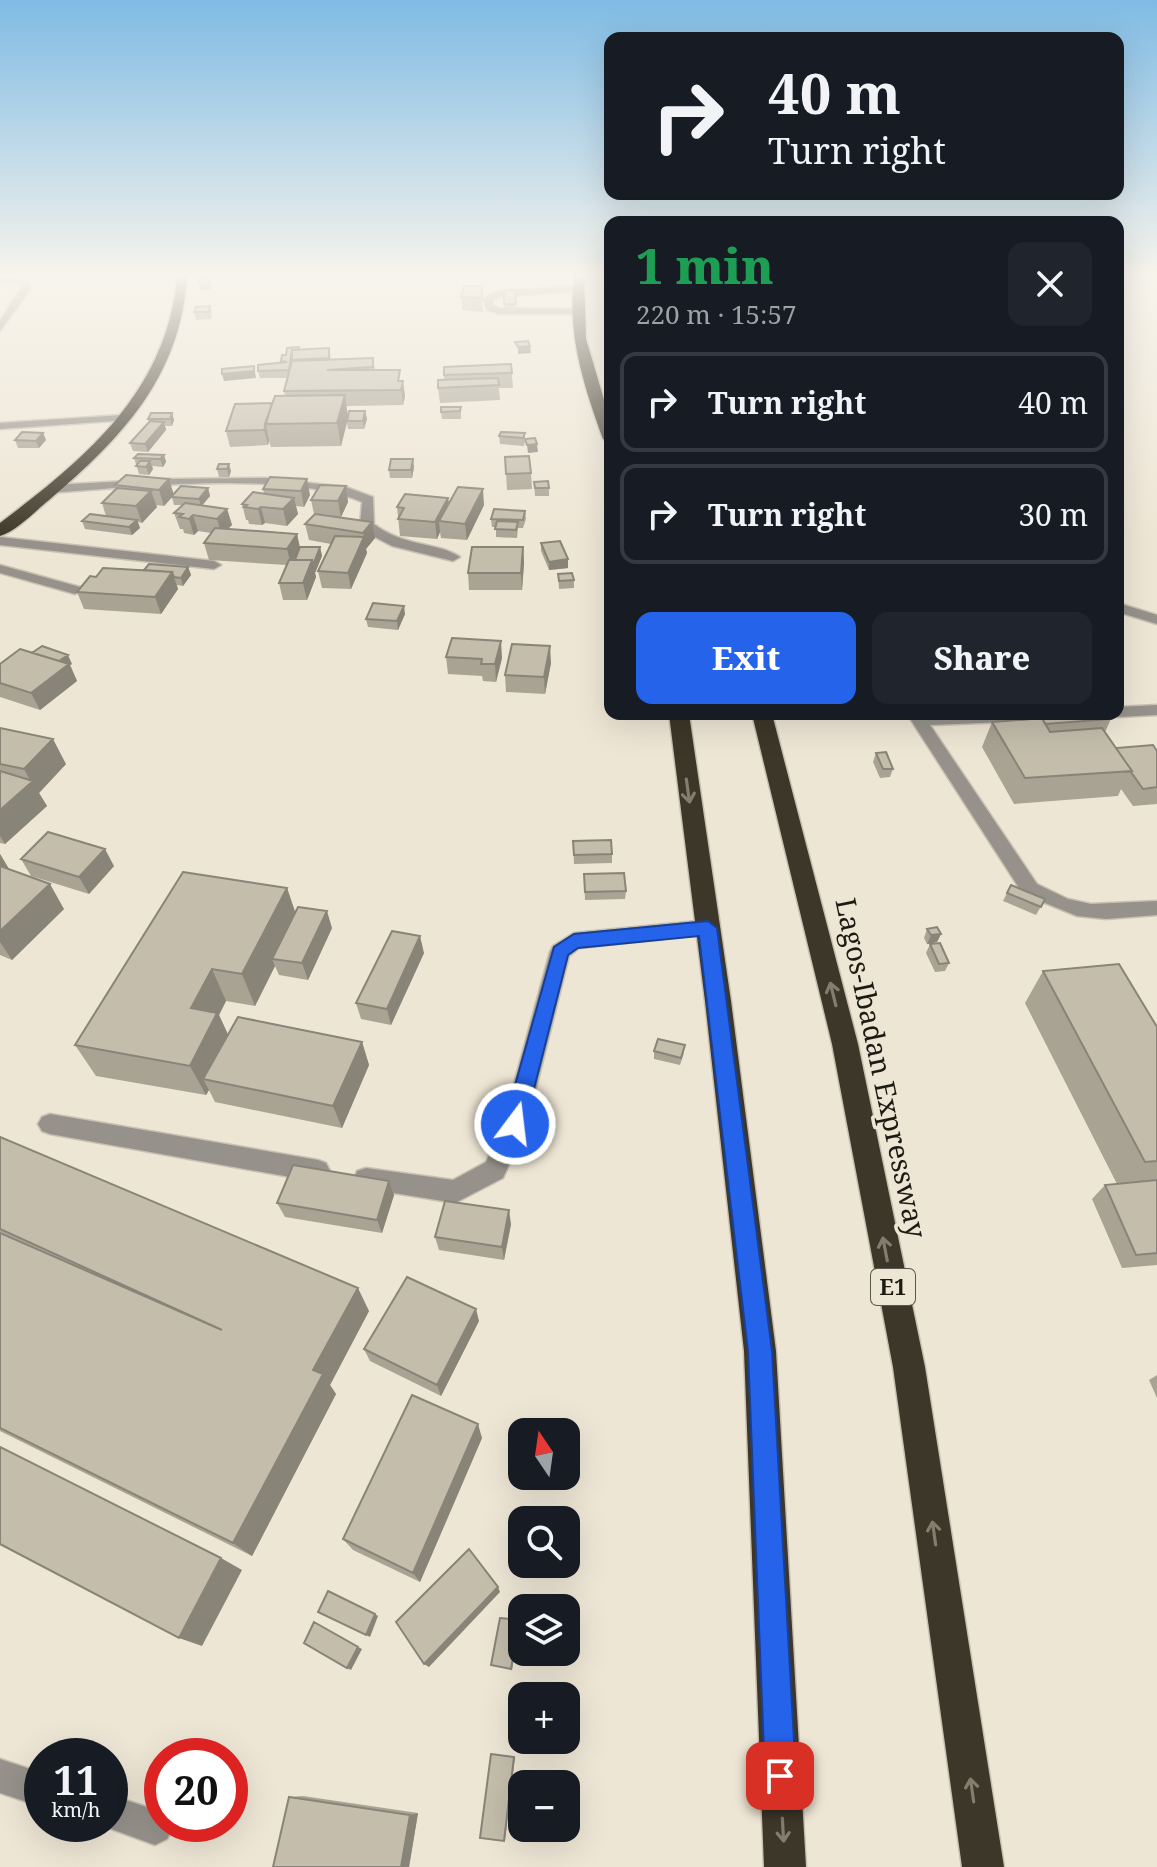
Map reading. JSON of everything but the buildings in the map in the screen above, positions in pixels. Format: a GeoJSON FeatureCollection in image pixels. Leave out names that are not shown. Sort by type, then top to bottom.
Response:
{"type":"FeatureCollection","features":[{"type":"Feature","properties":{"kind":"highway"},"geometry":{"type":"LineString","coordinates":[[0,531],[51,489],[123,418],[160,365]]}},
{"type":"Feature","properties":{"kind":"highway"},"geometry":{"type":"LineString","coordinates":[[587,365],[604,420]]}},
{"type":"Feature","properties":{"kind":"highway"},"geometry":{"type":"LineString","coordinates":[[680,720],[760,1351],[785,1867]]}},
{"type":"Feature","properties":{"kind":"highway","name":"Lagos-Ibadan Expressway"},"geometry":{"type":"LineString","coordinates":[[764,720],[845,1044],[909,1367],[983,1867]]}},
{"type":"Feature","properties":{"kind":"street"},"geometry":{"type":"LineString","coordinates":[[0,426],[123,418]]}},
{"type":"Feature","properties":{"kind":"street"},"geometry":{"type":"LineString","coordinates":[[51,489],[151,482],[282,483],[357,491],[369,500],[367,525],[376,534],[387,541],[453,557]]}},
{"type":"Feature","properties":{"kind":"street"},"geometry":{"type":"LineString","coordinates":[[0,541],[214,565]]}},
{"type":"Feature","properties":{"kind":"street"},"geometry":{"type":"LineString","coordinates":[[0,569],[75,590]]}},
{"type":"Feature","properties":{"kind":"street"},"geometry":{"type":"LineString","coordinates":[[1124,609],[1157,620]]}},
{"type":"Feature","properties":{"kind":"street"},"geometry":{"type":"LineString","coordinates":[[1124,712],[1157,710]]}},
{"type":"Feature","properties":{"kind":"street"},"geometry":{"type":"LineString","coordinates":[[919,720],[1030,889],[1059,907],[1100,913],[1157,908]]}},
{"type":"Feature","properties":{"kind":"street"},"geometry":{"type":"LineString","coordinates":[[50,1124],[455,1192],[495,1170],[515,1124],[560,952],[574,941],[708,928]]}},
{"type":"Feature","properties":{"kind":"street"},"geometry":{"type":"LineString","coordinates":[[0,1776],[24,1784]]}},
{"type":"Feature","properties":{"kind":"route"},"geometry":{"type":"LineString","coordinates":[[515,1124],[560,952],[574,941],[708,928],[760,1351],[780,1776]]}}]}
